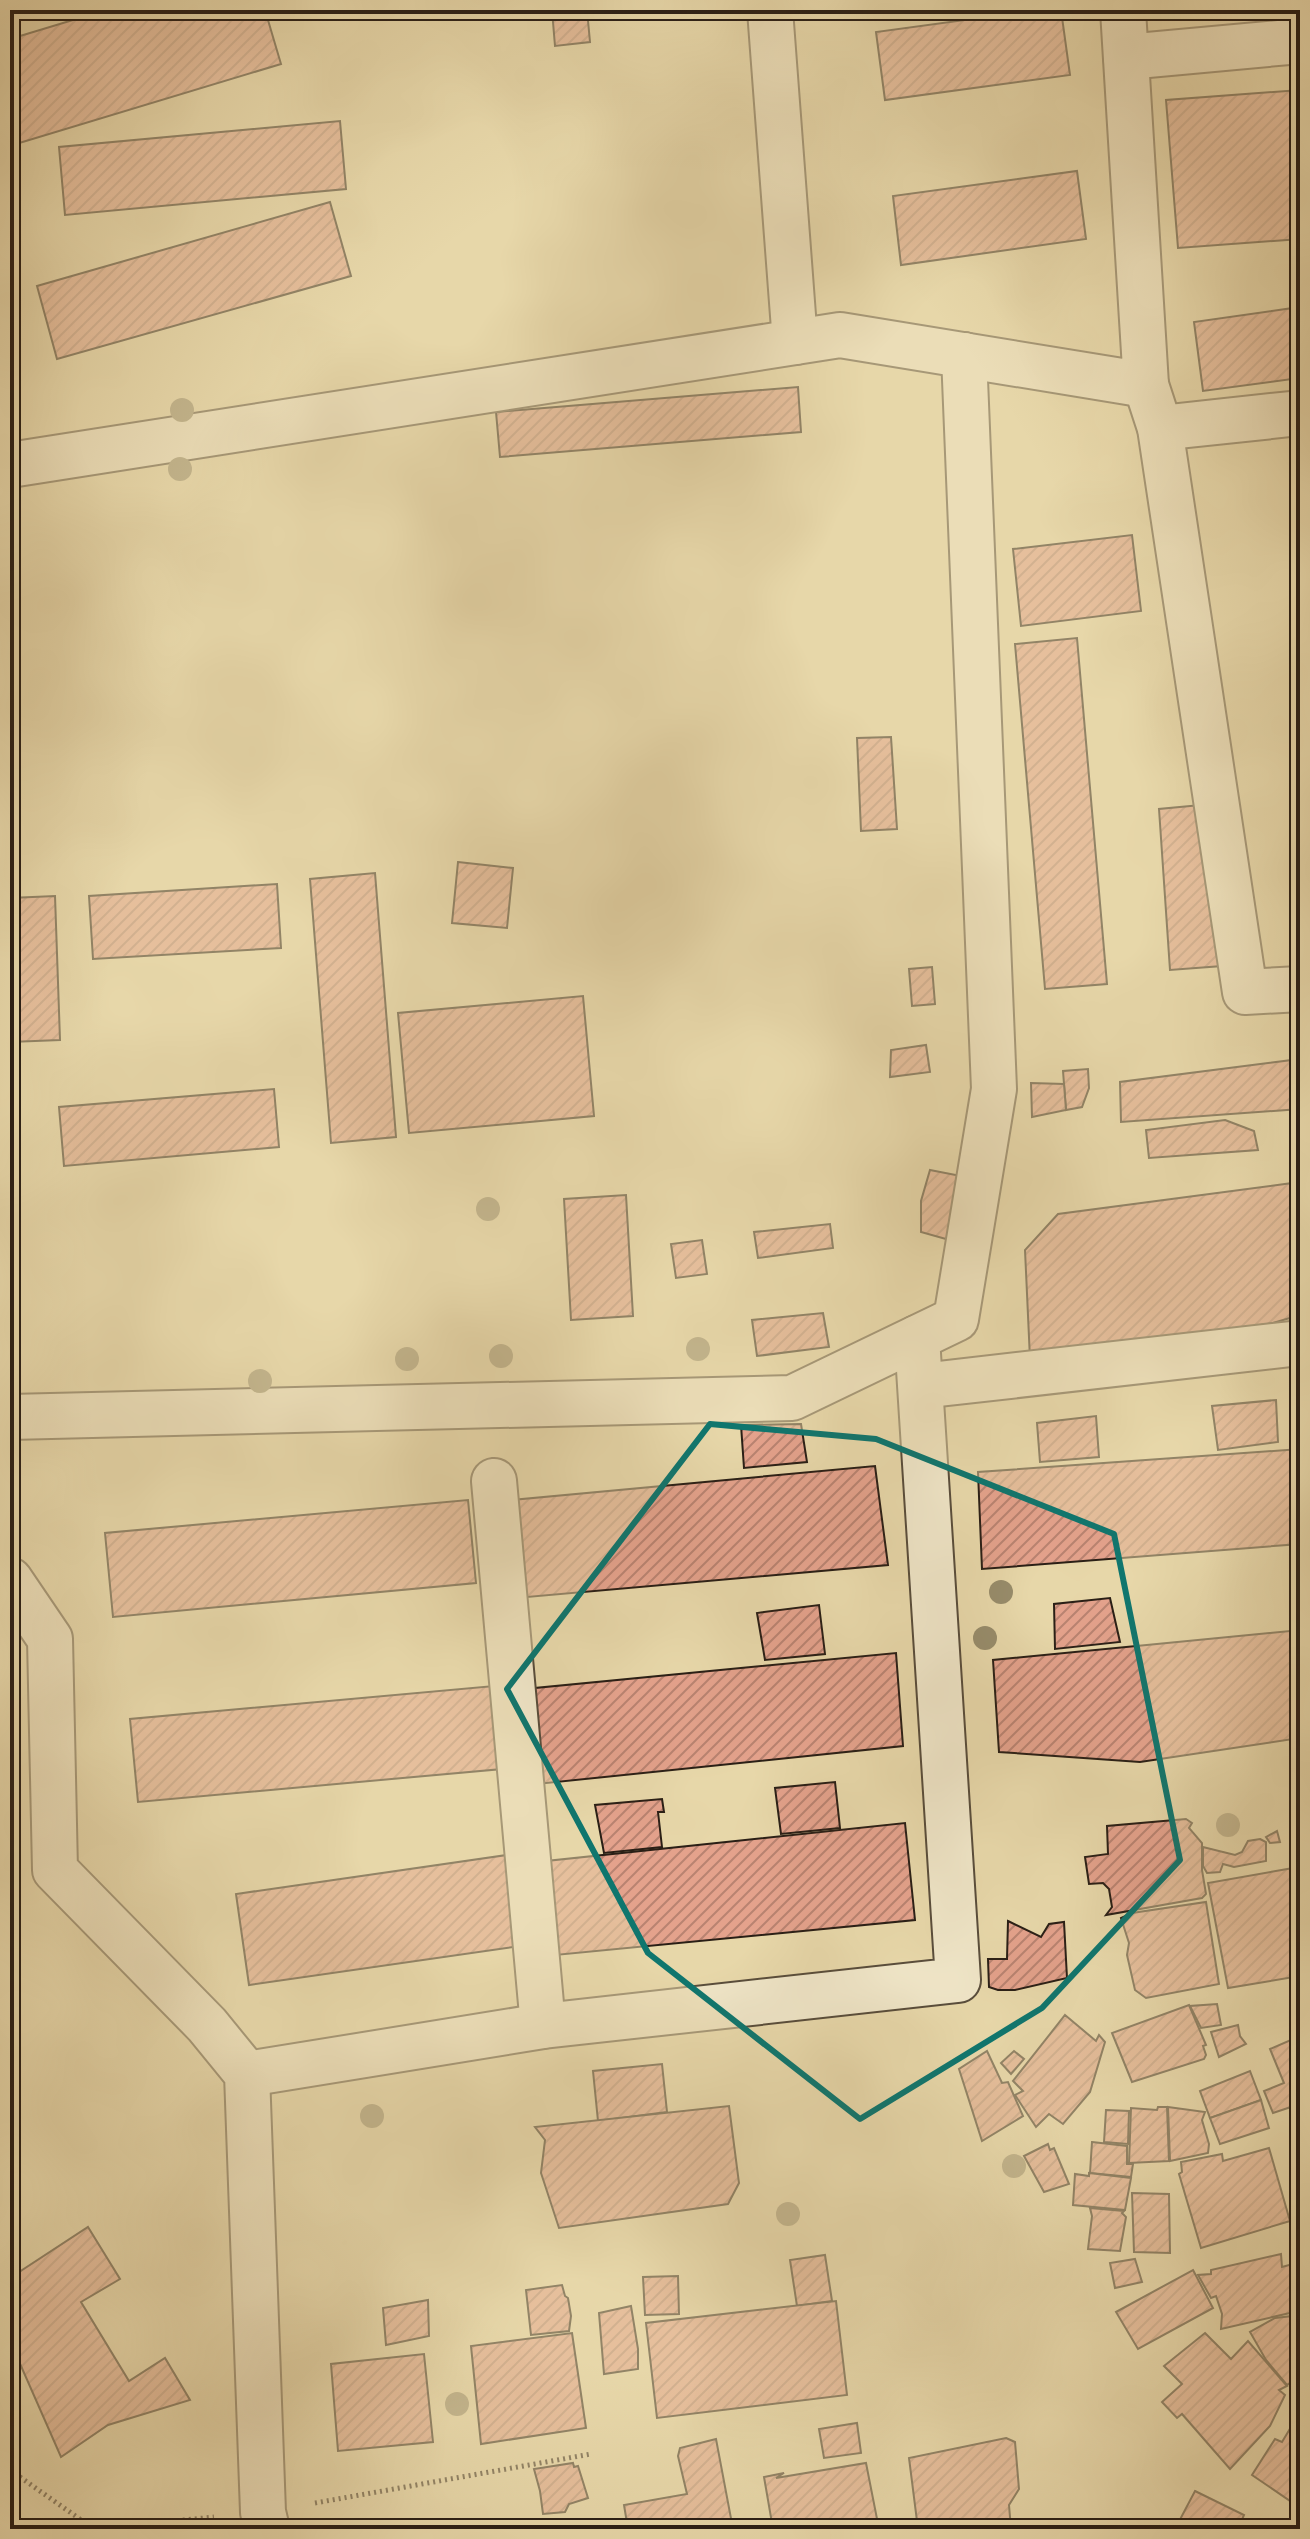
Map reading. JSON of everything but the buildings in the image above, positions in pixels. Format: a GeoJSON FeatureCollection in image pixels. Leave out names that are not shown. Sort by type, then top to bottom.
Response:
{"type":"FeatureCollection","features":[{"type":"Feature","properties":{"kind":"street"},"geometry":{"type":"LineString","coordinates":[[770,10],[795,342]]}},
{"type":"Feature","properties":{"kind":"street"},"geometry":{"type":"LineString","coordinates":[[1123,10],[1146,385],[1160,428],[1245,992],[1300,989]]}},
{"type":"Feature","properties":{"kind":"street"},"geometry":{"type":"LineString","coordinates":[[1126,57],[1300,41]]}},
{"type":"Feature","properties":{"kind":"street"},"geometry":{"type":"LineString","coordinates":[[10,465],[840,335],[1146,385]]}},
{"type":"Feature","properties":{"kind":"street"},"geometry":{"type":"LineString","coordinates":[[10,1417],[792,1398],[956,1319],[994,1089],[964,355]]}},
{"type":"Feature","properties":{"kind":"street"},"geometry":{"type":"LineString","coordinates":[[1160,428],[1300,413]]}},
{"type":"Feature","properties":{"kind":"street"},"geometry":{"type":"LineString","coordinates":[[247,2074],[543,2026],[958,1980],[917,1338]]}},
{"type":"Feature","properties":{"kind":"street"},"geometry":{"type":"LineString","coordinates":[[921,1386],[1300,1343]]}},
{"type":"Feature","properties":{"kind":"street"},"geometry":{"type":"LineString","coordinates":[[494,1481],[543,2026]]}},
{"type":"Feature","properties":{"kind":"street"},"geometry":{"type":"LineString","coordinates":[[10,1580],[50,1639],[55,1870],[207,2025],[247,2074],[265,2521]]}},
{"type":"Feature","properties":{"kind":"path"},"geometry":{"type":"LineString","coordinates":[[10,2470],[94,2529],[265,2521],[591,2454]]}},
{"type":"Feature","properties":{"kind":"highlighted area"},"geometry":{"type":"Polygon","coordinates":[[[710,1424],[876,1439],[1114,1534],[1180,1860],[1042,2008],[860,2119],[648,1953],[507,1689],[710,1424]]]}}]}
